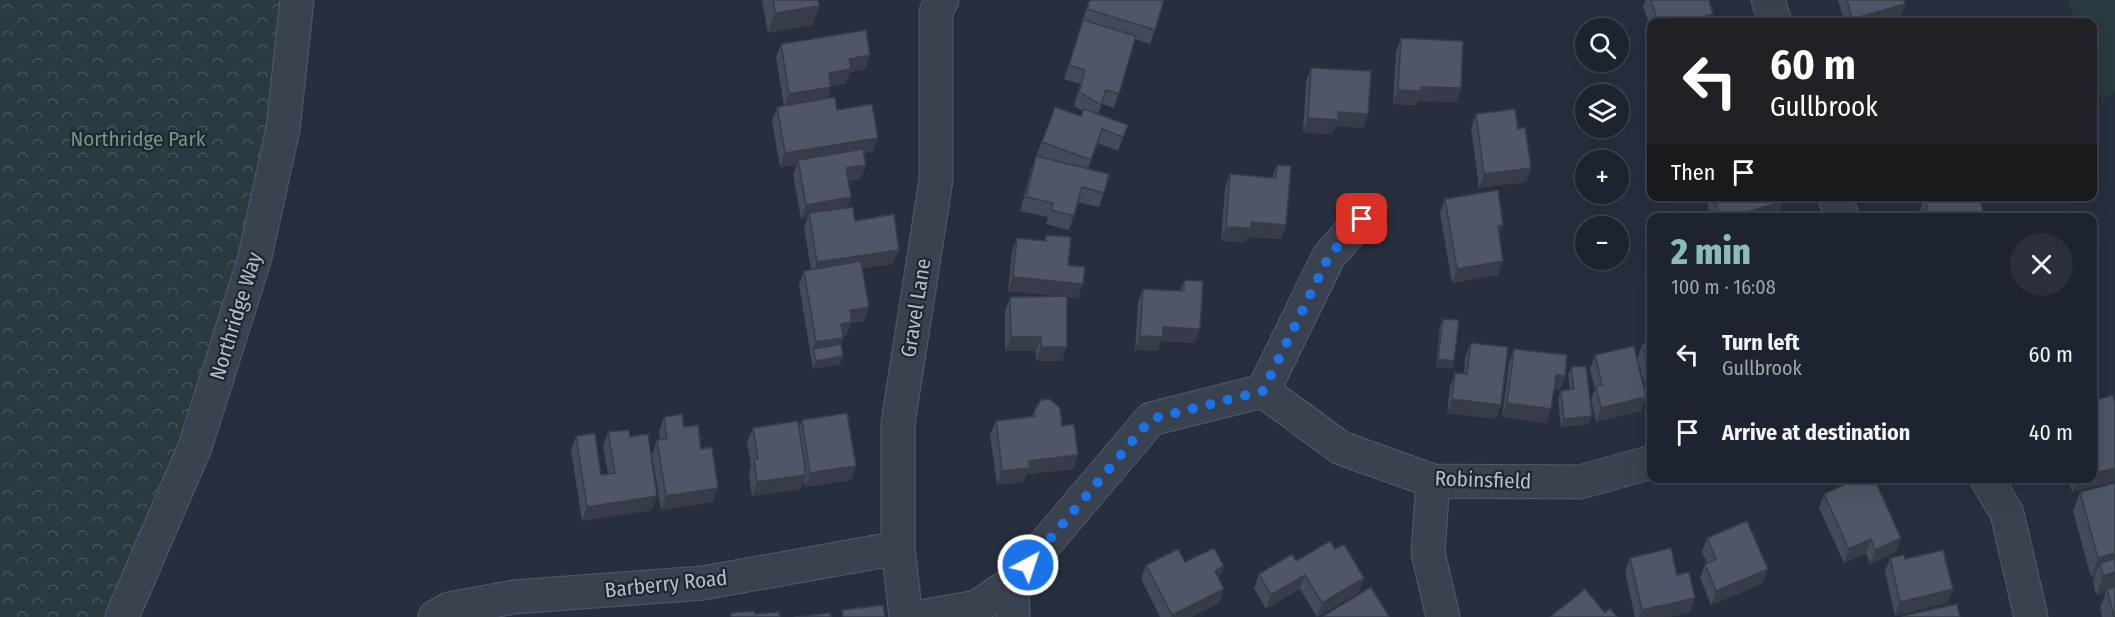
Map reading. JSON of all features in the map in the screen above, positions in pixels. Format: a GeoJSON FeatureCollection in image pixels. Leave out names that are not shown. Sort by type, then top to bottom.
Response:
{"type":"FeatureCollection","features":[{"type":"Feature","properties":{"kind":"street","name":"Northridge Way"},"geometry":{"type":"LineString","coordinates":[[122,617],[195,447],[254,261],[283,129],[297,0]]}},
{"type":"Feature","properties":{"kind":"street","name":"Gravel Lane"},"geometry":{"type":"LineString","coordinates":[[906,617],[898,548],[898,423],[936,180],[936,12],[942,0]]}},
{"type":"Feature","properties":{"kind":"street"},"geometry":{"type":"LineString","coordinates":[[1768,0],[1774,18]]}},
{"type":"Feature","properties":{"kind":"street"},"geometry":{"type":"LineString","coordinates":[[920,617],[976,607],[1012,583],[1151,419],[1263,391],[1329,256],[1362,219]]}},
{"type":"Feature","properties":{"kind":"street","name":"Robinsfield"},"geometry":{"type":"LineString","coordinates":[[1263,391],[1341,448],[1433,481],[1580,482],[1647,463]]}},
{"type":"Feature","properties":{"kind":"street"},"geometry":{"type":"LineString","coordinates":[[1433,481],[1428,553],[1443,617]]}},
{"type":"Feature","properties":{"kind":"street"},"geometry":{"type":"LineString","coordinates":[[1989,483],[2007,513],[2031,617]]}},
{"type":"Feature","properties":{"kind":"street","name":"Barberry Road"},"geometry":{"type":"LineString","coordinates":[[435,617],[449,609],[513,607],[703,583],[898,548]]}},
{"type":"Feature","properties":{"kind":"street"},"geometry":{"type":"LineString","coordinates":[[1012,583],[1013,617]]}},
{"type":"Feature","properties":{"kind":"green space","name":"Northridge Park"},"geometry":{"type":"Polygon","coordinates":[[[0,0],[297,0],[283,129],[122,617],[0,617],[0,0]]]}},
{"type":"Feature","properties":{"kind":"green space"},"geometry":{"type":"Polygon","coordinates":[[[2068,0],[2115,0],[2115,92],[2102,100],[2097,85],[2097,18],[2075,18],[2068,0]]]}},
{"type":"Feature","properties":{"kind":"building"},"geometry":{"type":"Polygon","coordinates":[[[773,0],[818,0],[819,6],[775,13],[773,0]]]}},
{"type":"Feature","properties":{"kind":"building"},"geometry":{"type":"Polygon","coordinates":[[[1090,0],[1164,0],[1155,30],[1087,9],[1090,0]]]}},
{"type":"Feature","properties":{"kind":"building"},"geometry":{"type":"Polygon","coordinates":[[[1651,0],[1709,0],[1713,14],[1698,18],[1657,18],[1651,0]]]}},
{"type":"Feature","properties":{"kind":"building"},"geometry":{"type":"Polygon","coordinates":[[[1847,0],[1904,0],[1905,4],[1852,18],[1847,0]]]}},
{"type":"Feature","properties":{"kind":"building"},"geometry":{"type":"Polygon","coordinates":[[[1083,20],[1136,36],[1119,94],[1106,90],[1101,105],[1079,92],[1085,70],[1069,65],[1083,20]]]}},
{"type":"Feature","properties":{"kind":"building"},"geometry":{"type":"Polygon","coordinates":[[[866,30],[870,55],[849,59],[851,69],[829,73],[831,87],[789,94],[781,44],[866,30]]]}},
{"type":"Feature","properties":{"kind":"building"},"geometry":{"type":"Polygon","coordinates":[[[1401,38],[1463,41],[1461,88],[1421,87],[1421,91],[1398,90],[1401,38]]]}},
{"type":"Feature","properties":{"kind":"building"},"geometry":{"type":"Polygon","coordinates":[[[1311,68],[1371,71],[1368,114],[1338,112],[1338,120],[1308,118],[1311,68]]]}},
{"type":"Feature","properties":{"kind":"building"},"geometry":{"type":"Polygon","coordinates":[[[835,97],[837,110],[872,104],[878,138],[785,153],[777,107],[835,97]]]}},
{"type":"Feature","properties":{"kind":"building"},"geometry":{"type":"Polygon","coordinates":[[[1055,107],[1081,116],[1084,109],[1128,125],[1123,137],[1102,129],[1091,160],[1042,142],[1055,107]]]}},
{"type":"Feature","properties":{"kind":"building"},"geometry":{"type":"Polygon","coordinates":[[[1515,109],[1518,129],[1525,127],[1531,168],[1484,174],[1476,114],[1515,109]]]}},
{"type":"Feature","properties":{"kind":"building"},"geometry":{"type":"Polygon","coordinates":[[[863,149],[866,165],[846,168],[851,197],[806,205],[798,160],[863,149]]]}},
{"type":"Feature","properties":{"kind":"building"},"geometry":{"type":"Polygon","coordinates":[[[1036,156],[1109,174],[1104,193],[1082,187],[1074,216],[1051,210],[1053,203],[1026,197],[1036,156]]]}},
{"type":"Feature","properties":{"kind":"building"},"geometry":{"type":"Polygon","coordinates":[[[1277,165],[1291,166],[1286,225],[1251,222],[1251,228],[1226,227],[1230,174],[1276,178],[1277,165]]]}},
{"type":"Feature","properties":{"kind":"building"},"geometry":{"type":"Polygon","coordinates":[[[1498,190],[1503,225],[1498,226],[1503,261],[1457,269],[1445,199],[1498,190]]]}},
{"type":"Feature","properties":{"kind":"building"},"geometry":{"type":"Polygon","coordinates":[[[1715,201],[1784,201],[1743,213],[1719,213],[1715,201]]]}},
{"type":"Feature","properties":{"kind":"building"},"geometry":{"type":"Polygon","coordinates":[[[1926,201],[1980,201],[1984,213],[1929,213],[1926,201]]]}},
{"type":"Feature","properties":{"kind":"building"},"geometry":{"type":"Polygon","coordinates":[[[853,207],[855,221],[894,214],[899,250],[817,262],[809,213],[853,207]]]}},
{"type":"Feature","properties":{"kind":"building"},"geometry":{"type":"Polygon","coordinates":[[[1046,235],[1071,237],[1068,265],[1085,267],[1083,284],[1013,277],[1017,238],[1046,241],[1046,235]]]}},
{"type":"Feature","properties":{"kind":"building"},"geometry":{"type":"Polygon","coordinates":[[[861,261],[869,307],[850,310],[852,322],[841,324],[843,338],[816,342],[804,271],[861,261]]]}},
{"type":"Feature","properties":{"kind":"building"},"geometry":{"type":"Polygon","coordinates":[[[1184,280],[1203,281],[1200,329],[1163,327],[1163,337],[1140,336],[1143,289],[1184,291],[1184,280]]]}},
{"type":"Feature","properties":{"kind":"building"},"geometry":{"type":"Polygon","coordinates":[[[1067,296],[1067,347],[1041,347],[1041,337],[1011,337],[1010,297],[1067,296]]]}},
{"type":"Feature","properties":{"kind":"building"},"geometry":{"type":"Polygon","coordinates":[[[1443,319],[1459,320],[1454,361],[1438,359],[1443,319]]]}},
{"type":"Feature","properties":{"kind":"building"},"geometry":{"type":"Polygon","coordinates":[[[1471,343],[1508,347],[1501,405],[1452,399],[1455,373],[1467,374],[1471,343]]]}},
{"type":"Feature","properties":{"kind":"building"},"geometry":{"type":"Polygon","coordinates":[[[841,344],[843,356],[816,361],[813,349],[841,344]]]}},
{"type":"Feature","properties":{"kind":"building"},"geometry":{"type":"Polygon","coordinates":[[[1647,344],[1647,361],[1642,345],[1647,344]]]}},
{"type":"Feature","properties":{"kind":"building"},"geometry":{"type":"Polygon","coordinates":[[[1634,346],[1646,397],[1601,408],[1596,386],[1602,385],[1595,355],[1634,346]]]}},
{"type":"Feature","properties":{"kind":"building"},"geometry":{"type":"Polygon","coordinates":[[[1514,349],[1567,355],[1565,376],[1556,375],[1551,409],[1507,403],[1514,349]]]}},
{"type":"Feature","properties":{"kind":"building"},"geometry":{"type":"Polygon","coordinates":[[[1586,366],[1592,416],[1564,419],[1561,391],[1574,389],[1571,367],[1586,366]]]}},
{"type":"Feature","properties":{"kind":"building"},"geometry":{"type":"Polygon","coordinates":[[[2113,395],[2115,468],[2097,473],[2097,400],[2113,395]]]}},
{"type":"Feature","properties":{"kind":"building"},"geometry":{"type":"Polygon","coordinates":[[[1050,399],[1060,408],[1062,426],[1074,424],[1078,455],[1029,461],[1030,468],[1002,471],[996,421],[1035,416],[1034,411],[1041,400],[1050,399]]]}},
{"type":"Feature","properties":{"kind":"building"},"geometry":{"type":"Polygon","coordinates":[[[847,413],[856,466],[810,473],[802,420],[847,413]]]}},
{"type":"Feature","properties":{"kind":"building"},"geometry":{"type":"Polygon","coordinates":[[[682,414],[684,427],[698,425],[701,449],[712,447],[718,488],[666,496],[657,440],[667,439],[664,417],[682,414]]]}},
{"type":"Feature","properties":{"kind":"building"},"geometry":{"type":"Polygon","coordinates":[[[798,421],[806,475],[757,482],[754,460],[758,459],[753,428],[798,421]]]}},
{"type":"Feature","properties":{"kind":"building"},"geometry":{"type":"Polygon","coordinates":[[[629,430],[630,437],[648,434],[657,496],[587,507],[576,436],[595,433],[601,475],[615,473],[608,432],[629,430]]]}},
{"type":"Feature","properties":{"kind":"building"},"geometry":{"type":"Polygon","coordinates":[[[1847,483],[1876,483],[1901,538],[1875,550],[1871,539],[1849,549],[1824,494],[1847,483]]]}},
{"type":"Feature","properties":{"kind":"building"},"geometry":{"type":"Polygon","coordinates":[[[2115,483],[2115,553],[2098,558],[2080,492],[2115,483]]]}},
{"type":"Feature","properties":{"kind":"building"},"geometry":{"type":"Polygon","coordinates":[[[1747,521],[1768,569],[1716,591],[1705,564],[1716,559],[1707,538],[1747,521]]]}},
{"type":"Feature","properties":{"kind":"building"},"geometry":{"type":"Polygon","coordinates":[[[1330,541],[1335,549],[1344,544],[1364,578],[1322,603],[1305,575],[1271,595],[1259,574],[1292,554],[1296,561],[1330,541]]]}},
{"type":"Feature","properties":{"kind":"building"},"geometry":{"type":"Polygon","coordinates":[[[1214,548],[1224,566],[1215,571],[1224,589],[1172,615],[1146,565],[1178,549],[1185,562],[1214,548]]]}},
{"type":"Feature","properties":{"kind":"building"},"geometry":{"type":"Polygon","coordinates":[[[1671,548],[1677,575],[1689,572],[1695,598],[1642,610],[1630,558],[1671,548]]]}},
{"type":"Feature","properties":{"kind":"building"},"geometry":{"type":"Polygon","coordinates":[[[1943,550],[1953,589],[1900,602],[1890,558],[1904,555],[1905,559],[1943,550]]]}},
{"type":"Feature","properties":{"kind":"building"},"geometry":{"type":"Polygon","coordinates":[[[2115,559],[2115,572],[2103,576],[2100,563],[2115,559]]]}},
{"type":"Feature","properties":{"kind":"building"},"geometry":{"type":"Polygon","coordinates":[[[1371,587],[1389,617],[1322,617],[1371,587]]]}},
{"type":"Feature","properties":{"kind":"building"},"geometry":{"type":"Polygon","coordinates":[[[2115,587],[2115,617],[2114,617],[2107,589],[2115,587]]]}},
{"type":"Feature","properties":{"kind":"building"},"geometry":{"type":"Polygon","coordinates":[[[1585,589],[1605,613],[1610,608],[1617,617],[1550,617],[1585,589]]]}},
{"type":"Feature","properties":{"kind":"building"},"geometry":{"type":"Polygon","coordinates":[[[1957,604],[1960,617],[1902,617],[1902,616],[1957,604]]]}},
{"type":"Feature","properties":{"kind":"building"},"geometry":{"type":"Polygon","coordinates":[[[883,605],[885,617],[843,617],[842,610],[883,605]]]}},
{"type":"Feature","properties":{"kind":"building"},"geometry":{"type":"Polygon","coordinates":[[[754,611],[755,614],[779,612],[780,617],[731,617],[731,613],[754,611]]]}},
{"type":"Feature","properties":{"kind":"building"},"geometry":{"type":"Polygon","coordinates":[[[830,613],[831,617],[794,617],[830,613]]]}},
{"type":"Feature","properties":{"kind":"route"},"geometry":{"type":"LineString","coordinates":[[1028,565],[1151,419],[1263,391],[1329,256],[1362,219]]}}]}
